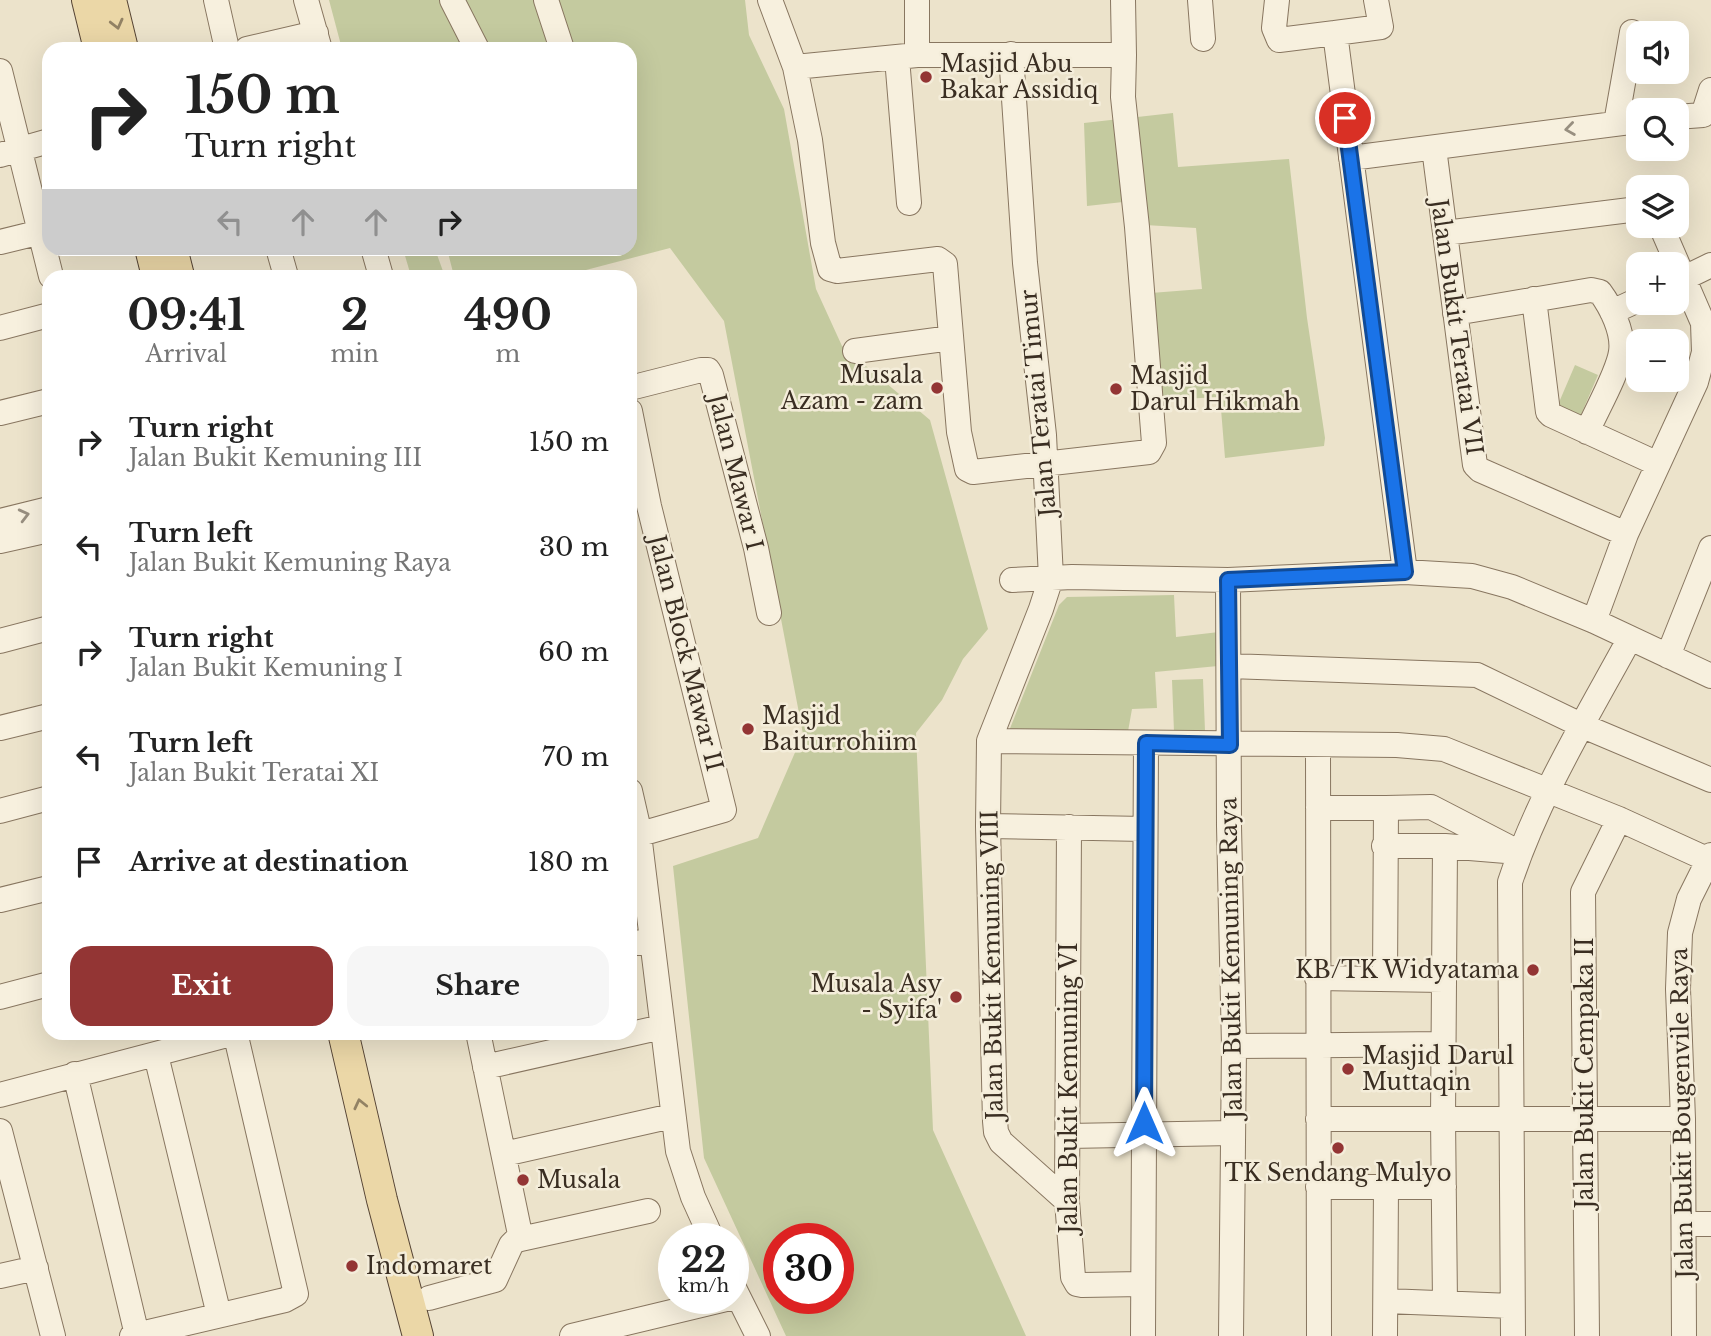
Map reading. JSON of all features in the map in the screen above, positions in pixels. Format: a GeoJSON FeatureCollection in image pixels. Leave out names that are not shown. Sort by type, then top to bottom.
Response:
{"type":"FeatureCollection","features":[{"type":"Feature","properties":{"kind":"main road"},"geometry":{"type":"LineString","coordinates":[[87,0],[97,42]]}},
{"type":"Feature","properties":{"kind":"main road"},"geometry":{"type":"LineString","coordinates":[[111,0],[121,42]]}},
{"type":"Feature","properties":{"kind":"main road"},"geometry":{"type":"LineString","coordinates":[[345,1040],[382,1200],[439,1336]]}},
{"type":"Feature","properties":{"kind":"main road"},"geometry":{"type":"LineString","coordinates":[[366,1040],[418,1284],[418,1336]]}},
{"type":"Feature","properties":{"kind":"street"},"geometry":{"type":"LineString","coordinates":[[216,0],[225,42]]}},
{"type":"Feature","properties":{"kind":"street"},"geometry":{"type":"LineString","coordinates":[[306,0],[318,41]]}},
{"type":"Feature","properties":{"kind":"street"},"geometry":{"type":"LineString","coordinates":[[452,0],[473,42]]}},
{"type":"Feature","properties":{"kind":"street"},"geometry":{"type":"LineString","coordinates":[[546,0],[560,42]]}},
{"type":"Feature","properties":{"kind":"street"},"geometry":{"type":"LineString","coordinates":[[770,0],[795,67],[810,140],[822,243],[828,266],[837,271],[938,259],[947,270],[959,432],[967,469],[972,472],[1145,453],[1153,447],[1137,227],[1123,97],[1123,0]]}},
{"type":"Feature","properties":{"kind":"street"},"geometry":{"type":"LineString","coordinates":[[909,203],[907,57],[916,0]]}},
{"type":"Feature","properties":{"kind":"street"},"geometry":{"type":"LineString","coordinates":[[1200,0],[1203,40]]}},
{"type":"Feature","properties":{"kind":"street"},"geometry":{"type":"LineString","coordinates":[[1277,0],[1273,28],[1279,40],[1381,27],[1376,0]]}},
{"type":"Feature","properties":{"kind":"street"},"geometry":{"type":"LineString","coordinates":[[1335,33],[1405,572]]}},
{"type":"Feature","properties":{"kind":"street","name":"Jalan Teratai Timur"},"geometry":{"type":"LineString","coordinates":[[989,741],[1051,578],[1045,464],[1025,263],[1011,54]]}},
{"type":"Feature","properties":{"kind":"street"},"geometry":{"type":"LineString","coordinates":[[795,67],[907,57],[1124,55]]}},
{"type":"Feature","properties":{"kind":"street"},"geometry":{"type":"LineString","coordinates":[[0,71],[10,153],[42,236]]}},
{"type":"Feature","properties":{"kind":"street"},"geometry":{"type":"LineString","coordinates":[[1689,120],[1707,123],[1711,90]]}},
{"type":"Feature","properties":{"kind":"street"},"geometry":{"type":"LineString","coordinates":[[1351,158],[1626,122]]}},
{"type":"Feature","properties":{"kind":"street"},"geometry":{"type":"LineString","coordinates":[[10,153],[42,143]]}},
{"type":"Feature","properties":{"kind":"street","name":"Jalan Bukit Teratai VII"},"geometry":{"type":"LineString","coordinates":[[1434,148],[1473,459],[1477,468],[1626,534]]}},
{"type":"Feature","properties":{"kind":"street"},"geometry":{"type":"LineString","coordinates":[[1445,233],[1626,210]]}},
{"type":"Feature","properties":{"kind":"street"},"geometry":{"type":"LineString","coordinates":[[0,242],[41,232]]}},
{"type":"Feature","properties":{"kind":"street"},"geometry":{"type":"LineString","coordinates":[[1689,276],[1711,265]]}},
{"type":"Feature","properties":{"kind":"street"},"geometry":{"type":"LineString","coordinates":[[1455,313],[1591,290],[1600,292],[1612,312],[1622,351],[1587,432]]}},
{"type":"Feature","properties":{"kind":"street"},"geometry":{"type":"LineString","coordinates":[[1594,621],[1626,534],[1696,382],[1704,352],[1703,323],[1689,296]]}},
{"type":"Feature","properties":{"kind":"street"},"geometry":{"type":"LineString","coordinates":[[1534,299],[1548,412],[1658,464]]}},
{"type":"Feature","properties":{"kind":"street"},"geometry":{"type":"LineString","coordinates":[[1612,312],[1626,306]]}},
{"type":"Feature","properties":{"kind":"street"},"geometry":{"type":"LineString","coordinates":[[0,328],[42,317]]}},
{"type":"Feature","properties":{"kind":"street"},"geometry":{"type":"LineString","coordinates":[[855,351],[951,338]]}},
{"type":"Feature","properties":{"kind":"street","name":"Jalan Mawar I"},"geometry":{"type":"LineString","coordinates":[[637,386],[701,370],[708,370],[712,375],[769,613]]}},
{"type":"Feature","properties":{"kind":"street"},"geometry":{"type":"LineString","coordinates":[[0,413],[42,403]]}},
{"type":"Feature","properties":{"kind":"street","name":"Jalan Block Mawar II"},"geometry":{"type":"LineString","coordinates":[[637,475],[640,502],[724,810],[637,834]]}},
{"type":"Feature","properties":{"kind":"street"},"geometry":{"type":"LineString","coordinates":[[0,521],[42,511]]}},
{"type":"Feature","properties":{"kind":"street"},"geometry":{"type":"LineString","coordinates":[[0,541],[42,532]]}},
{"type":"Feature","properties":{"kind":"street"},"geometry":{"type":"LineString","coordinates":[[1668,656],[1711,548]]}},
{"type":"Feature","properties":{"kind":"street"},"geometry":{"type":"LineString","coordinates":[[1012,580],[1228,580],[1405,572],[1472,576],[1489,580],[1594,621],[1711,676]]}},
{"type":"Feature","properties":{"kind":"street","name":"Jalan Bukit Kemuning Raya"},"geometry":{"type":"LineString","coordinates":[[1228,580],[1229,826],[1234,1045],[1231,1336]]}},
{"type":"Feature","properties":{"kind":"street"},"geometry":{"type":"LineString","coordinates":[[0,641],[42,630]]}},
{"type":"Feature","properties":{"kind":"street"},"geometry":{"type":"LineString","coordinates":[[1513,1336],[1510,882],[1548,791],[1630,638]]}},
{"type":"Feature","properties":{"kind":"street"},"geometry":{"type":"LineString","coordinates":[[1229,666],[1477,676],[1583,726],[1711,780]]}},
{"type":"Feature","properties":{"kind":"street"},"geometry":{"type":"LineString","coordinates":[[0,728],[42,718]]}},
{"type":"Feature","properties":{"kind":"street"},"geometry":{"type":"LineString","coordinates":[[989,741],[1397,745],[1444,749],[1710,858]]}},
{"type":"Feature","properties":{"kind":"street","name":"Jalan Bukit Kemuning VIII"},"geometry":{"type":"LineString","coordinates":[[989,741],[988,826],[996,1132],[1001,1142],[1067,1201]]}},
{"type":"Feature","properties":{"kind":"street"},"geometry":{"type":"LineString","coordinates":[[1143,1336],[1146,743]]}},
{"type":"Feature","properties":{"kind":"street"},"geometry":{"type":"LineString","coordinates":[[1318,746],[1319,1336]]}},
{"type":"Feature","properties":{"kind":"street"},"geometry":{"type":"LineString","coordinates":[[0,811],[42,800]]}},
{"type":"Feature","properties":{"kind":"street"},"geometry":{"type":"LineString","coordinates":[[1318,808],[1430,807],[1520,853]]}},
{"type":"Feature","properties":{"kind":"street"},"geometry":{"type":"LineString","coordinates":[[1385,979],[1386,808]]}},
{"type":"Feature","properties":{"kind":"street","name":"Jalan Bukit Cempaka II"},"geometry":{"type":"LineString","coordinates":[[1587,1336],[1583,892],[1619,819]]}},
{"type":"Feature","properties":{"kind":"street"},"geometry":{"type":"LineString","coordinates":[[988,826],[1144,829]]}},
{"type":"Feature","properties":{"kind":"street","name":"Jalan Bukit Kemuning VI"},"geometry":{"type":"LineString","coordinates":[[1069,827],[1067,1201],[1070,1257],[1077,1284],[1142,1284]]}},
{"type":"Feature","properties":{"kind":"street"},"geometry":{"type":"LineString","coordinates":[[1384,846],[1445,846],[1520,853]]}},
{"type":"Feature","properties":{"kind":"street"},"geometry":{"type":"LineString","coordinates":[[1445,846],[1445,1303]]}},
{"type":"Feature","properties":{"kind":"street","name":"Jalan Bukit Bougenvile Raya"},"geometry":{"type":"LineString","coordinates":[[1684,1336],[1683,1119],[1678,989],[1680,933],[1689,899],[1710,858]]}},
{"type":"Feature","properties":{"kind":"street"},"geometry":{"type":"LineString","coordinates":[[637,871],[641,942],[662,1027],[678,1151],[705,1223]]}},
{"type":"Feature","properties":{"kind":"street"},"geometry":{"type":"LineString","coordinates":[[0,900],[42,890]]}},
{"type":"Feature","properties":{"kind":"street"},"geometry":{"type":"LineString","coordinates":[[1317,978],[1443,980]]}},
{"type":"Feature","properties":{"kind":"street"},"geometry":{"type":"LineString","coordinates":[[0,997],[42,986]]}},
{"type":"Feature","properties":{"kind":"street"},"geometry":{"type":"LineString","coordinates":[[637,1033],[662,1027]]}},
{"type":"Feature","properties":{"kind":"street"},"geometry":{"type":"LineString","coordinates":[[0,1095],[210,1040]]}},
{"type":"Feature","properties":{"kind":"street"},"geometry":{"type":"LineString","coordinates":[[75,1074],[134,1335],[285,1300],[297,1292],[237,1040]]}},
{"type":"Feature","properties":{"kind":"street"},"geometry":{"type":"LineString","coordinates":[[480,1040],[522,1239]]}},
{"type":"Feature","properties":{"kind":"street"},"geometry":{"type":"LineString","coordinates":[[485,1067],[604,1040]]}},
{"type":"Feature","properties":{"kind":"street"},"geometry":{"type":"LineString","coordinates":[[1234,1045],[1443,1044]]}},
{"type":"Feature","properties":{"kind":"street"},"geometry":{"type":"LineString","coordinates":[[156,1055],[219,1315]]}},
{"type":"Feature","properties":{"kind":"street"},"geometry":{"type":"LineString","coordinates":[[504,1153],[672,1116]]}},
{"type":"Feature","properties":{"kind":"street"},"geometry":{"type":"LineString","coordinates":[[1318,1119],[1683,1119]]}},
{"type":"Feature","properties":{"kind":"street"},"geometry":{"type":"LineString","coordinates":[[0,1131],[7,1186],[36,1268],[53,1336]]}},
{"type":"Feature","properties":{"kind":"street"},"geometry":{"type":"LineString","coordinates":[[1068,1136],[1233,1133]]}},
{"type":"Feature","properties":{"kind":"street"},"geometry":{"type":"LineString","coordinates":[[1318,1187],[1444,1187]]}},
{"type":"Feature","properties":{"kind":"street"},"geometry":{"type":"LineString","coordinates":[[1385,1336],[1386,1187]]}},
{"type":"Feature","properties":{"kind":"street"},"geometry":{"type":"LineString","coordinates":[[418,1284],[492,1281],[498,1276],[511,1245],[522,1239],[648,1211]]}},
{"type":"Feature","properties":{"kind":"street"},"geometry":{"type":"LineString","coordinates":[[1684,1224],[1711,1224]]}},
{"type":"Feature","properties":{"kind":"street"},"geometry":{"type":"LineString","coordinates":[[0,1276],[36,1268]]}},
{"type":"Feature","properties":{"kind":"street"},"geometry":{"type":"LineString","coordinates":[[1385,1301],[1512,1306]]}},
{"type":"Feature","properties":{"kind":"street"},"geometry":{"type":"LineString","coordinates":[[572,1336],[659,1314]]}},
{"type":"Feature","properties":{"kind":"street"},"geometry":{"type":"LineString","coordinates":[[745,1314],[758,1336]]}},
{"type":"Feature","properties":{"kind":"green space"},"geometry":{"type":"Polygon","coordinates":[[[329,0],[745,0],[749,35],[784,109],[816,289],[842,346],[930,420],[988,629],[963,659],[942,700],[916,733],[933,1130],[1026,1336],[786,1336],[776,1314],[854,1314],[854,1223],[763,1223],[763,1286],[749,1256],[749,1223],[734,1223],[704,1158],[673,866],[758,838],[803,734],[724,321],[670,248],[586,270],[452,270],[449,256],[637,256],[637,42],[340,42],[329,0]]]}},
{"type":"Feature","properties":{"kind":"green space"},"geometry":{"type":"Polygon","coordinates":[[[1173,113],[1178,167],[1289,159],[1324,446],[1225,458],[1220,397],[1163,400],[1151,293],[1202,289],[1196,228],[1145,225],[1123,202],[1087,206],[1084,123],[1173,113]]]}},
{"type":"Feature","properties":{"kind":"green space"},"geometry":{"type":"Polygon","coordinates":[[[405,256],[438,256],[443,270],[409,270],[405,256]]]}},
{"type":"Feature","properties":{"kind":"green space"},"geometry":{"type":"Polygon","coordinates":[[[1575,365],[1598,375],[1580,417],[1557,407],[1575,365]]]}},
{"type":"Feature","properties":{"kind":"green space"},"geometry":{"type":"Polygon","coordinates":[[[1174,595],[1176,637],[1219,632],[1218,666],[1155,672],[1157,708],[1132,709],[1127,737],[1009,731],[1059,605],[1067,597],[1174,595]]]}},
{"type":"Feature","properties":{"kind":"green space"},"geometry":{"type":"Polygon","coordinates":[[[1203,679],[1205,731],[1174,732],[1172,680],[1203,679]]]}},
{"type":"Feature","properties":{"kind":"place","name":"Masjid Abu Bakar Assidiq"},"geometry":{"type":"Point","coordinates":[926,77]}},
{"type":"Feature","properties":{"kind":"place","name":"Musala Azam - zam"},"geometry":{"type":"Point","coordinates":[937,388]}},
{"type":"Feature","properties":{"kind":"place","name":"Masjid Darul Hikmah"},"geometry":{"type":"Point","coordinates":[1116,389]}},
{"type":"Feature","properties":{"kind":"place","name":"Masjid Baiturrohiim"},"geometry":{"type":"Point","coordinates":[748,729]}},
{"type":"Feature","properties":{"kind":"place","name":"KB/TK Widyatama"},"geometry":{"type":"Point","coordinates":[1533,970]}},
{"type":"Feature","properties":{"kind":"place","name":"Musala Asy - Syifa'"},"geometry":{"type":"Point","coordinates":[956,997]}},
{"type":"Feature","properties":{"kind":"place","name":"Masjid Darul Muttaqin"},"geometry":{"type":"Point","coordinates":[1348,1069]}},
{"type":"Feature","properties":{"kind":"place","name":"TK Sendang Mulyo"},"geometry":{"type":"Point","coordinates":[1338,1148]}},
{"type":"Feature","properties":{"kind":"place","name":"Musala"},"geometry":{"type":"Point","coordinates":[523,1180]}},
{"type":"Feature","properties":{"kind":"place","name":"Indomaret"},"geometry":{"type":"Point","coordinates":[352,1266]}},
{"type":"Feature","properties":{"kind":"route"},"geometry":{"type":"LineString","coordinates":[[1144,1123],[1146,743],[1230,745],[1228,580],[1405,572],[1345,118]]}}]}
